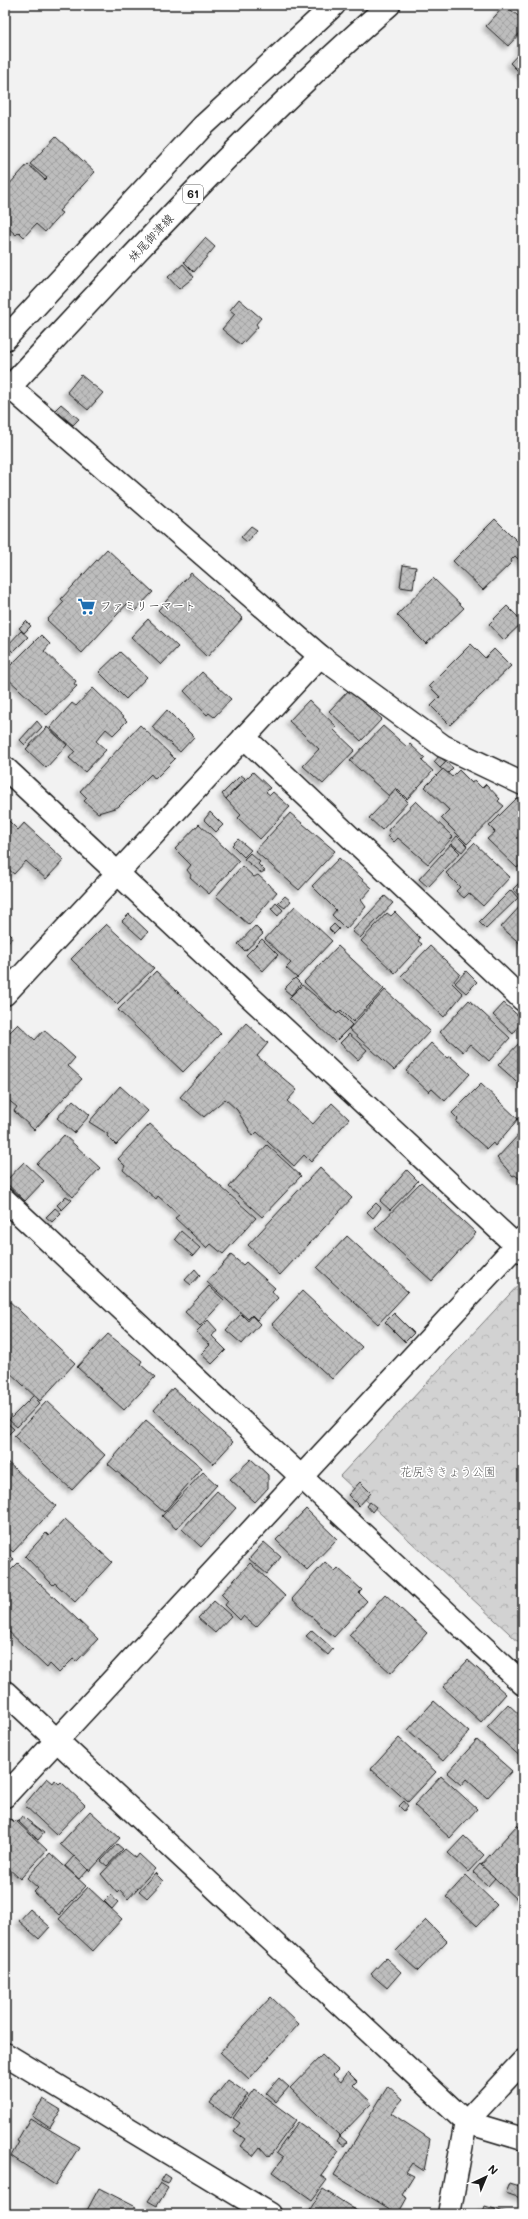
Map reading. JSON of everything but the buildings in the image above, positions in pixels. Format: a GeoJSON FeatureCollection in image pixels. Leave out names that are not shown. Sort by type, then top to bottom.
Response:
{"type":"FeatureCollection","features":[{"type":"Feature","properties":{"kind":"street"},"geometry":{"type":"LineString","coordinates":[[5,338],[203,126],[334,5]]}},
{"type":"Feature","properties":{"kind":"street","name":"妹尾御津線"},"geometry":{"type":"LineString","coordinates":[[7,387],[227,158],[359,31],[389,5]]}},
{"type":"Feature","properties":{"kind":"street"},"geometry":{"type":"LineString","coordinates":[[7,387],[320,656],[443,746],[523,784]]}},
{"type":"Feature","properties":{"kind":"street"},"geometry":{"type":"LineString","coordinates":[[5,994],[320,656]]}},
{"type":"Feature","properties":{"kind":"street"},"geometry":{"type":"LineString","coordinates":[[244,737],[523,1000]]}},
{"type":"Feature","properties":{"kind":"street"},"geometry":{"type":"LineString","coordinates":[[5,768],[521,1245],[301,1476],[5,1796]]}},
{"type":"Feature","properties":{"kind":"street"},"geometry":{"type":"LineString","coordinates":[[5,1200],[523,1684]]}},
{"type":"Feature","properties":{"kind":"street"},"geometry":{"type":"LineString","coordinates":[[5,1692],[466,2122],[523,2139]]}},
{"type":"Feature","properties":{"kind":"street"},"geometry":{"type":"LineString","coordinates":[[5,2054],[270,2214]]}},
{"type":"Feature","properties":{"kind":"street"},"geometry":{"type":"LineString","coordinates":[[449,2214],[466,2122],[523,2061]]}},
{"type":"Feature","properties":{"kind":"green space","name":"花尻ききょう公園"},"geometry":{"type":"Polygon","coordinates":[[[523,1280],[523,1646],[340,1476],[523,1280]]]}},
{"type":"Feature","properties":{"kind":"place","name":"ファミリーマート"},"geometry":{"type":"Point","coordinates":[87,606]}}]}
